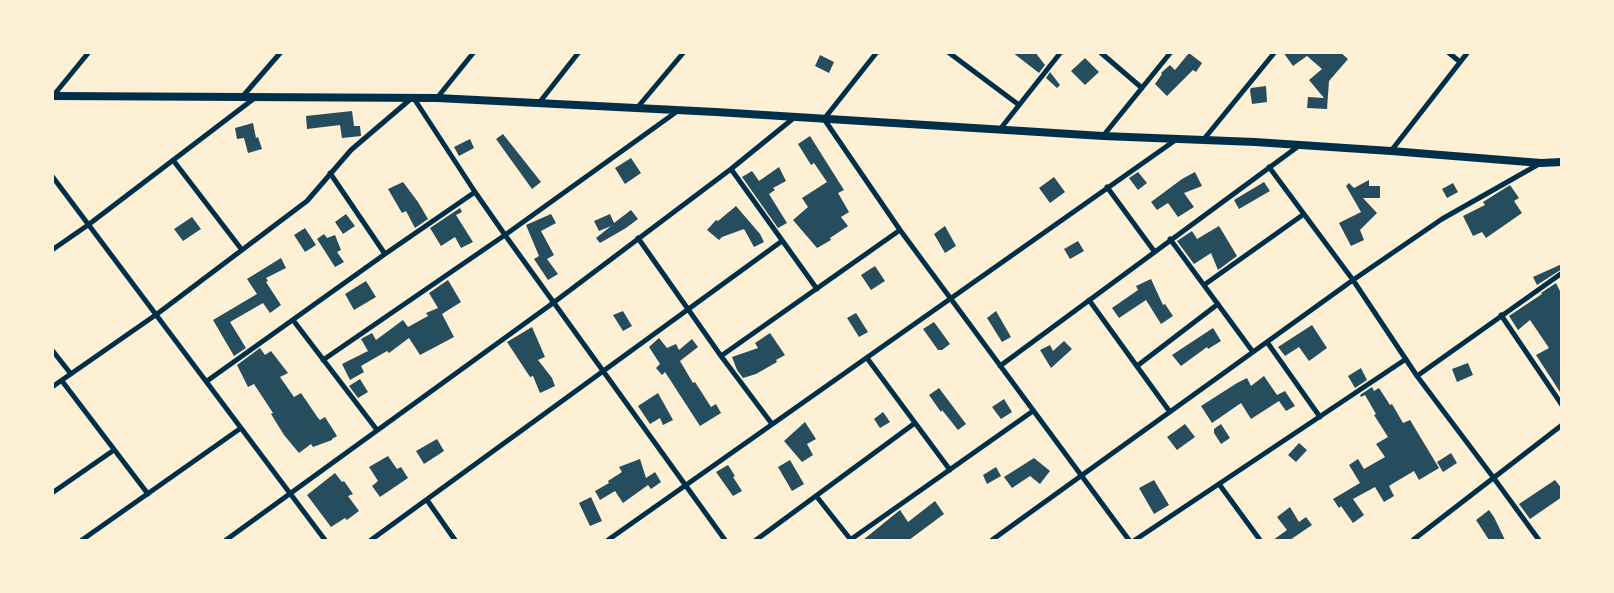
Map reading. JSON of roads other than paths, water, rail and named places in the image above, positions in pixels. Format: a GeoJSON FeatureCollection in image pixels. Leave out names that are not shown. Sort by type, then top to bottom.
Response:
{"type":"FeatureCollection","features":[{"type":"Feature","properties":{"kind":"street"},"geometry":{"type":"LineString","coordinates":[[53,96],[89,52]]}},
{"type":"Feature","properties":{"kind":"street"},"geometry":{"type":"LineString","coordinates":[[243,96],[281,52]]}},
{"type":"Feature","properties":{"kind":"street"},"geometry":{"type":"LineString","coordinates":[[437,98],[474,52]]}},
{"type":"Feature","properties":{"kind":"street"},"geometry":{"type":"LineString","coordinates":[[539,102],[579,52]]}},
{"type":"Feature","properties":{"kind":"street"},"geometry":{"type":"LineString","coordinates":[[637,108],[684,52]]}},
{"type":"Feature","properties":{"kind":"street"},"geometry":{"type":"LineString","coordinates":[[824,120],[877,52]]}},
{"type":"Feature","properties":{"kind":"street"},"geometry":{"type":"LineString","coordinates":[[948,52],[1019,105]]}},
{"type":"Feature","properties":{"kind":"street"},"geometry":{"type":"LineString","coordinates":[[1001,128],[1061,52]]}},
{"type":"Feature","properties":{"kind":"street"},"geometry":{"type":"LineString","coordinates":[[1100,52],[1142,88]]}},
{"type":"Feature","properties":{"kind":"street"},"geometry":{"type":"LineString","coordinates":[[1103,136],[1171,52]]}},
{"type":"Feature","properties":{"kind":"street"},"geometry":{"type":"LineString","coordinates":[[1204,139],[1276,52]]}},
{"type":"Feature","properties":{"kind":"street"},"geometry":{"type":"LineString","coordinates":[[1448,52],[1460,62]]}},
{"type":"Feature","properties":{"kind":"street"},"geometry":{"type":"LineString","coordinates":[[1390,150],[1468,52]]}},
{"type":"Feature","properties":{"kind":"street"},"geometry":{"type":"LineString","coordinates":[[53,96],[413,97],[539,102],[824,120],[1001,128],[1103,136],[1204,139],[1390,150],[1541,163],[1562,162]]}},
{"type":"Feature","properties":{"kind":"street"},"geometry":{"type":"LineString","coordinates":[[52,250],[88,225],[258,96]]}},
{"type":"Feature","properties":{"kind":"street"},"geometry":{"type":"LineString","coordinates":[[52,387],[157,314],[307,201],[351,150],[413,97]]}},
{"type":"Feature","properties":{"kind":"street"},"geometry":{"type":"LineString","coordinates":[[413,97],[505,235],[725,540]]}},
{"type":"Feature","properties":{"kind":"street"},"geometry":{"type":"LineString","coordinates":[[323,360],[505,235],[680,110]]}},
{"type":"Feature","properties":{"kind":"street"},"geometry":{"type":"LineString","coordinates":[[226,540],[553,303],[795,117]]}},
{"type":"Feature","properties":{"kind":"street"},"geometry":{"type":"LineString","coordinates":[[824,120],[900,230],[1129,540]]}},
{"type":"Feature","properties":{"kind":"street"},"geometry":{"type":"LineString","coordinates":[[608,540],[1177,139]]}},
{"type":"Feature","properties":{"kind":"street"},"geometry":{"type":"LineString","coordinates":[[1000,366],[1300,145]]}},
{"type":"Feature","properties":{"kind":"street"},"geometry":{"type":"LineString","coordinates":[[174,160],[242,250]]}},
{"type":"Feature","properties":{"kind":"street"},"geometry":{"type":"LineString","coordinates":[[992,540],[1353,280],[1442,219],[1541,163]]}},
{"type":"Feature","properties":{"kind":"street"},"geometry":{"type":"LineString","coordinates":[[1269,167],[1353,280],[1418,376],[1539,540]]}},
{"type":"Feature","properties":{"kind":"street"},"geometry":{"type":"LineString","coordinates":[[731,168],[817,289]]}},
{"type":"Feature","properties":{"kind":"street"},"geometry":{"type":"LineString","coordinates":[[330,173],[385,254]]}},
{"type":"Feature","properties":{"kind":"street"},"geometry":{"type":"LineString","coordinates":[[52,176],[325,540]]}},
{"type":"Feature","properties":{"kind":"street"},"geometry":{"type":"LineString","coordinates":[[1108,187],[1154,252]]}},
{"type":"Feature","properties":{"kind":"street"},"geometry":{"type":"LineString","coordinates":[[206,381],[475,192]]}},
{"type":"Feature","properties":{"kind":"street"},"geometry":{"type":"LineString","coordinates":[[1204,285],[1304,214]]}},
{"type":"Feature","properties":{"kind":"street"},"geometry":{"type":"LineString","coordinates":[[721,356],[900,230]]}},
{"type":"Feature","properties":{"kind":"street"},"geometry":{"type":"LineString","coordinates":[[638,238],[721,356],[772,424]]}},
{"type":"Feature","properties":{"kind":"street"},"geometry":{"type":"LineString","coordinates":[[1170,239],[1253,352]]}},
{"type":"Feature","properties":{"kind":"street"},"geometry":{"type":"LineString","coordinates":[[371,540],[782,242]]}},
{"type":"Feature","properties":{"kind":"street"},"geometry":{"type":"LineString","coordinates":[[1418,376],[1562,273]]}},
{"type":"Feature","properties":{"kind":"street"},"geometry":{"type":"LineString","coordinates":[[1088,300],[1170,412]]}},
{"type":"Feature","properties":{"kind":"street"},"geometry":{"type":"LineString","coordinates":[[1137,366],[1218,304]]}},
{"type":"Feature","properties":{"kind":"street"},"geometry":{"type":"LineString","coordinates":[[1501,315],[1562,405]]}},
{"type":"Feature","properties":{"kind":"street"},"geometry":{"type":"LineString","coordinates":[[293,320],[377,430]]}},
{"type":"Feature","properties":{"kind":"street"},"geometry":{"type":"LineString","coordinates":[[1267,342],[1320,417]]}},
{"type":"Feature","properties":{"kind":"street"},"geometry":{"type":"LineString","coordinates":[[52,350],[71,374]]}},
{"type":"Feature","properties":{"kind":"street"},"geometry":{"type":"LineString","coordinates":[[867,358],[950,470]]}},
{"type":"Feature","properties":{"kind":"street"},"geometry":{"type":"LineString","coordinates":[[1135,540],[1406,359]]}},
{"type":"Feature","properties":{"kind":"street"},"geometry":{"type":"LineString","coordinates":[[62,381],[148,494]]}},
{"type":"Feature","properties":{"kind":"street"},"geometry":{"type":"LineString","coordinates":[[817,497],[850,540],[1033,411]]}},
{"type":"Feature","properties":{"kind":"street"},"geometry":{"type":"LineString","coordinates":[[756,540],[817,497],[915,423]]}},
{"type":"Feature","properties":{"kind":"street"},"geometry":{"type":"LineString","coordinates":[[1413,540],[1493,476],[1562,425]]}},
{"type":"Feature","properties":{"kind":"street"},"geometry":{"type":"LineString","coordinates":[[82,540],[241,428]]}},
{"type":"Feature","properties":{"kind":"street"},"geometry":{"type":"LineString","coordinates":[[52,493],[114,450]]}},
{"type":"Feature","properties":{"kind":"street"},"geometry":{"type":"LineString","coordinates":[[1219,484],[1260,540]]}},
{"type":"Feature","properties":{"kind":"street"},"geometry":{"type":"LineString","coordinates":[[427,500],[455,540]]}}]}
